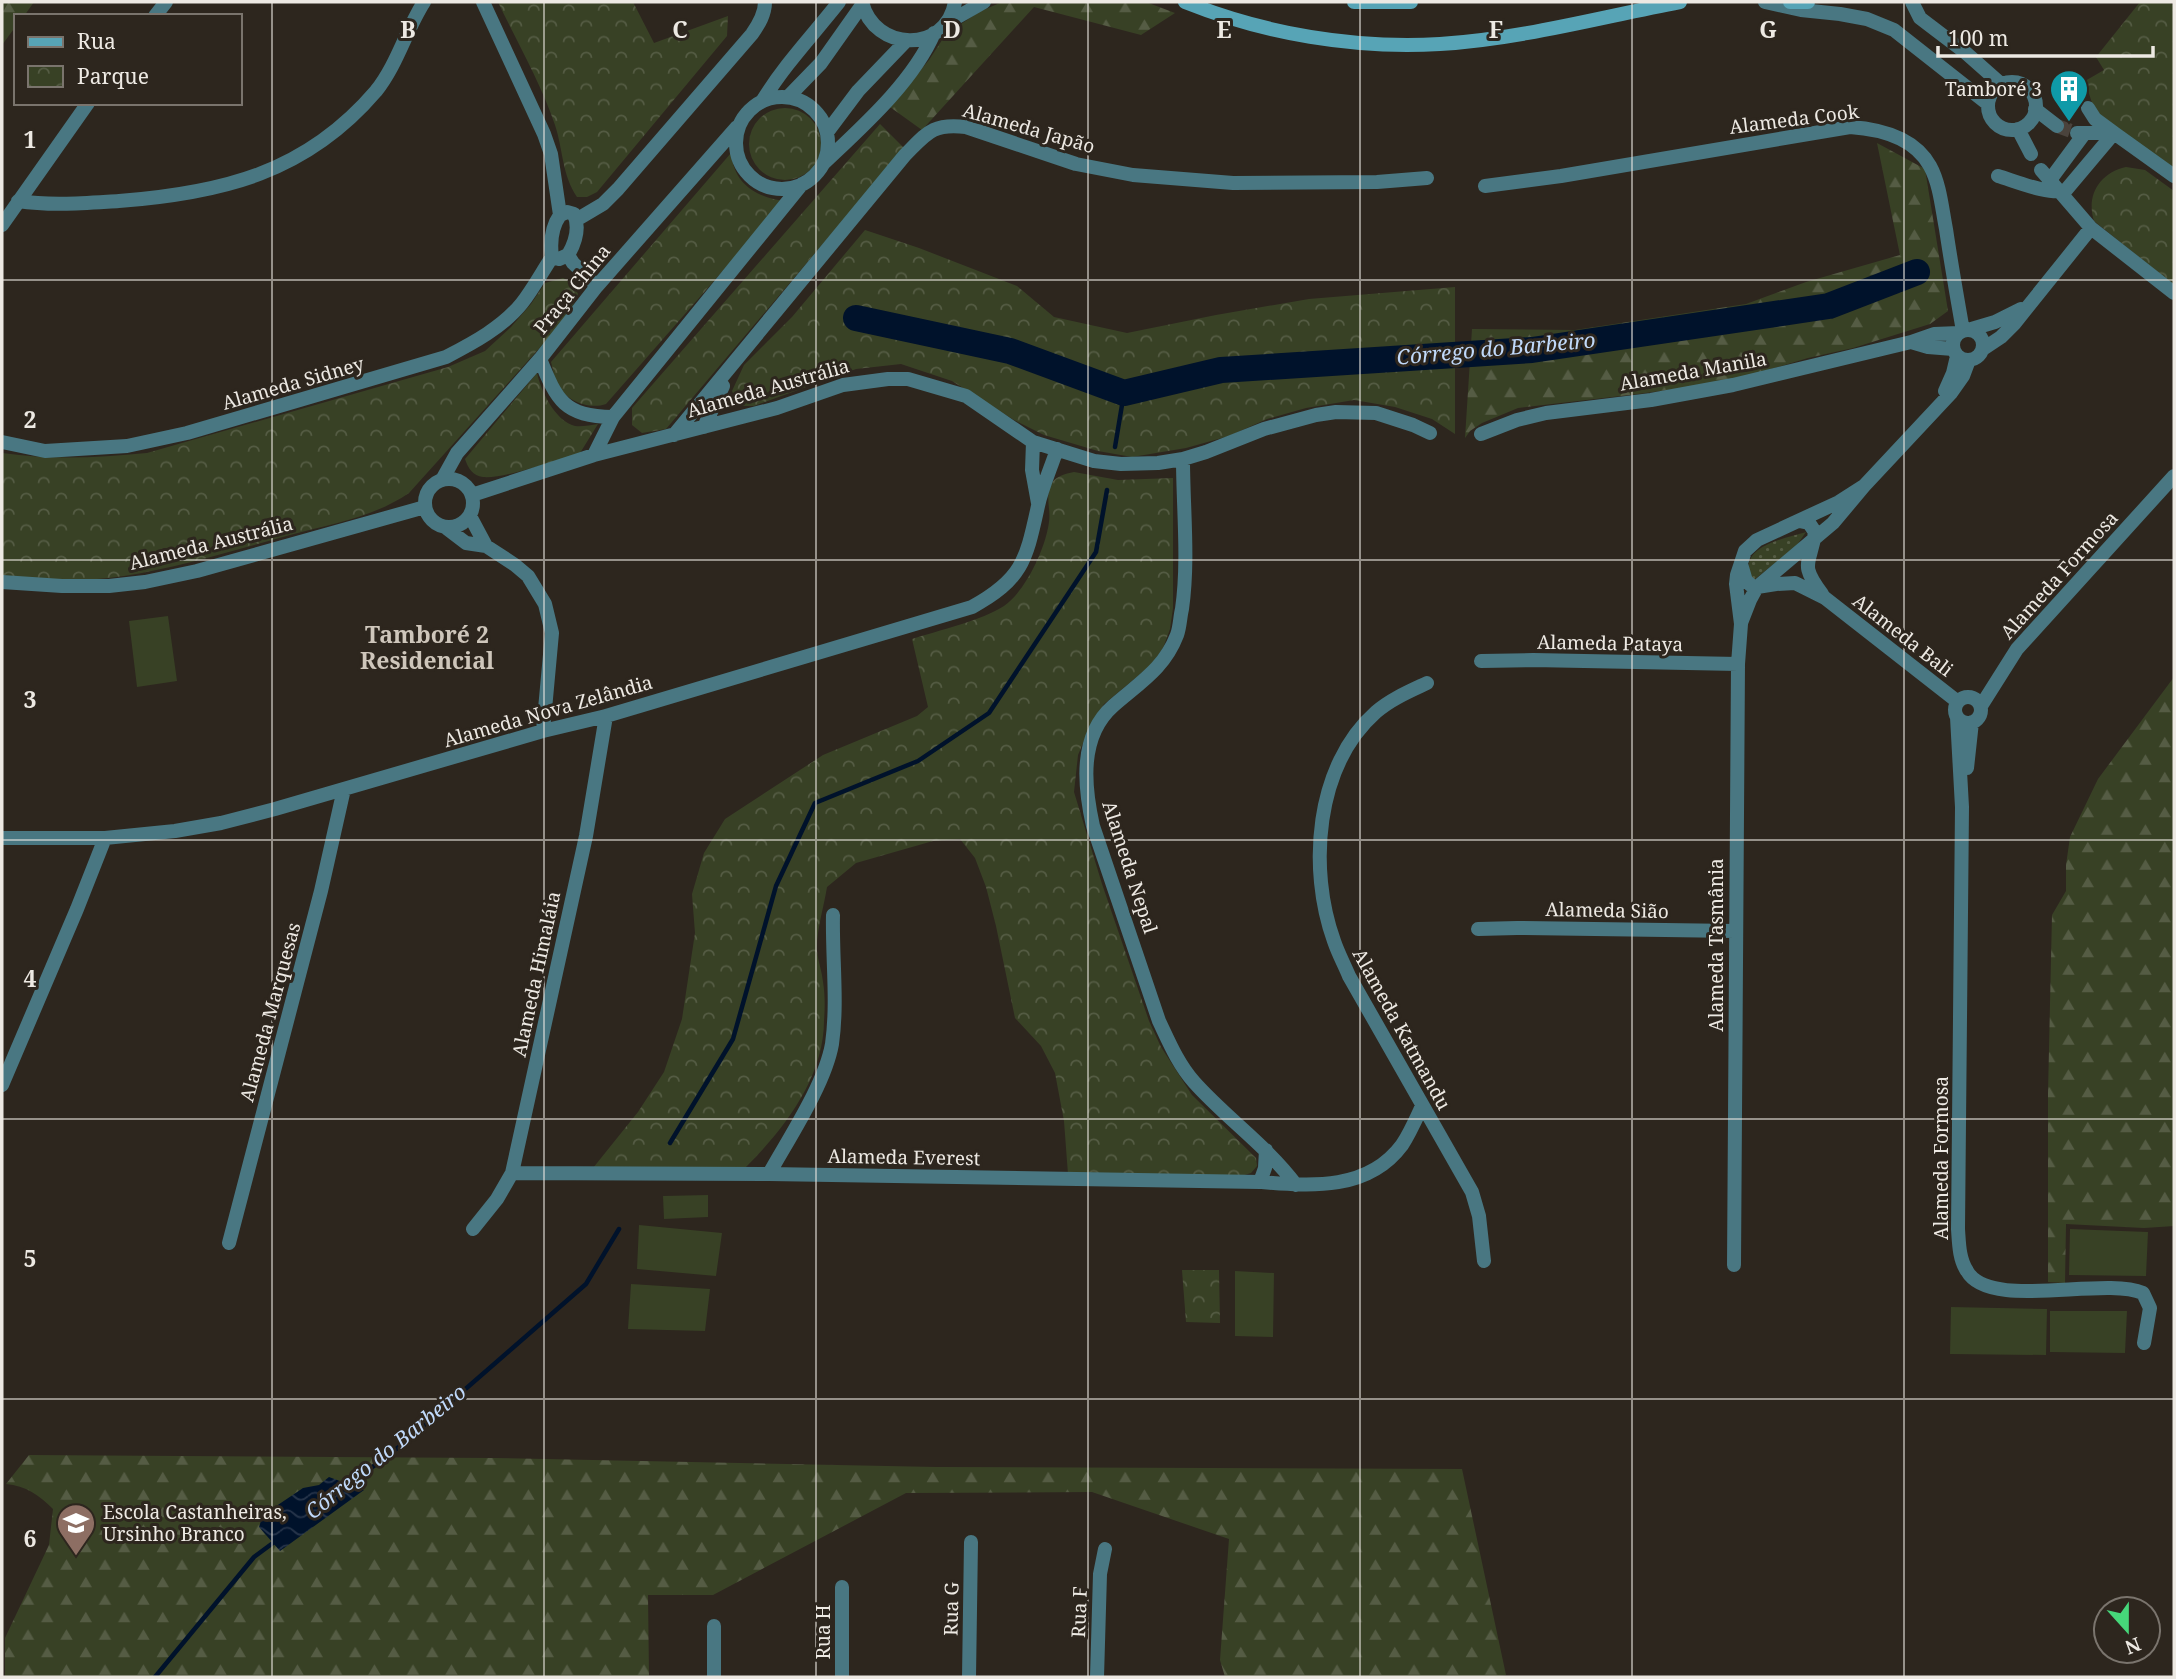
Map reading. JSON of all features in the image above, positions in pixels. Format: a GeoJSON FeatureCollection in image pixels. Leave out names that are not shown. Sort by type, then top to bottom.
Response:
{"type":"FeatureCollection","features":[{"type":"Feature","properties":{"kind":"main road"},"geometry":{"type":"LineString","coordinates":[[1185,2],[1239,21],[1283,31],[1334,40],[1387,45],[1441,44],[1494,38],[1680,2]]}},
{"type":"Feature","properties":{"kind":"main road"},"geometry":{"type":"LineString","coordinates":[[1354,2],[1411,2]]}},
{"type":"Feature","properties":{"kind":"main road"},"geometry":{"type":"LineString","coordinates":[[1790,2],[1808,2]]}},
{"type":"Feature","properties":{"kind":"street"},"geometry":{"type":"LineString","coordinates":[[18,201],[45,205],[172,195],[217,189],[276,167],[296,157],[341,125],[378,88],[424,2]]}},
{"type":"Feature","properties":{"kind":"street"},"geometry":{"type":"LineString","coordinates":[[483,2],[544,134],[551,154],[560,215]]}},
{"type":"Feature","properties":{"kind":"street"},"geometry":{"type":"LineString","coordinates":[[576,220],[603,204],[618,189],[752,34],[759,24],[765,2]]}},
{"type":"Feature","properties":{"kind":"street","name":"Praça China"},"geometry":{"type":"LineString","coordinates":[[442,480],[457,453],[540,359],[597,286],[763,100],[788,62],[803,48],[839,2]]}},
{"type":"Feature","properties":{"kind":"street"},"geometry":{"type":"LineString","coordinates":[[737,127],[735,145],[738,160],[746,173],[758,183],[772,188],[788,189],[802,184],[815,175],[881,108],[928,48],[954,9],[955,2]]}},
{"type":"Feature","properties":{"kind":"street"},"geometry":{"type":"LineString","coordinates":[[862,4],[868,19],[878,30],[891,38],[906,41],[921,39],[984,2]]}},
{"type":"Feature","properties":{"kind":"street"},"geometry":{"type":"LineString","coordinates":[[1765,2],[1867,19],[1894,30],[1988,104]]}},
{"type":"Feature","properties":{"kind":"street"},"geometry":{"type":"LineString","coordinates":[[1912,2],[1920,18],[2001,84]]}},
{"type":"Feature","properties":{"kind":"street"},"geometry":{"type":"LineString","coordinates":[[788,97],[821,63],[862,4]]}},
{"type":"Feature","properties":{"kind":"street"},"geometry":{"type":"LineString","coordinates":[[828,131],[858,91],[906,41]]}},
{"type":"Feature","properties":{"kind":"street"},"geometry":{"type":"LineString","coordinates":[[2001,84],[2023,84],[2033,95],[2035,109],[2030,122],[2018,129],[2010,130],[1996,124],[1988,111],[1994,89],[2001,84]]}},
{"type":"Feature","properties":{"kind":"street"},"geometry":{"type":"LineString","coordinates":[[763,100],[788,97],[810,106],[819,115],[828,131],[823,164]]}},
{"type":"Feature","properties":{"kind":"street"},"geometry":{"type":"LineString","coordinates":[[2,225],[87,105]]}},
{"type":"Feature","properties":{"kind":"street"},"geometry":{"type":"LineString","coordinates":[[2088,108],[2095,119],[2174,176]]}},
{"type":"Feature","properties":{"kind":"street"},"geometry":{"type":"LineString","coordinates":[[2035,109],[2057,126]]}},
{"type":"Feature","properties":{"kind":"street","name":"Alameda Japão"},"geometry":{"type":"LineString","coordinates":[[674,435],[905,155],[933,130],[947,125],[966,127],[1076,164],[1133,175],[1233,183],[1377,182],[1427,178]]}},
{"type":"Feature","properties":{"kind":"street","name":"Alameda Cook"},"geometry":{"type":"LineString","coordinates":[[1485,186],[1561,176],[1850,127],[1882,131],[1895,135],[1908,144],[1922,155],[1930,166],[1941,203],[1963,331]]}},
{"type":"Feature","properties":{"kind":"street"},"geometry":{"type":"LineString","coordinates":[[2018,129],[2031,154]]}},
{"type":"Feature","properties":{"kind":"street"},"geometry":{"type":"LineString","coordinates":[[2114,133],[2081,134],[2045,175],[2091,228],[2174,293]]}},
{"type":"Feature","properties":{"kind":"street"},"geometry":{"type":"LineString","coordinates":[[1998,176],[2062,192],[2076,180],[2114,133]]}},
{"type":"Feature","properties":{"kind":"street"},"geometry":{"type":"LineString","coordinates":[[594,455],[613,417],[802,184]]}},
{"type":"Feature","properties":{"kind":"street"},"geometry":{"type":"LineString","coordinates":[[567,212],[574,214],[576,220],[574,239],[568,255],[559,259],[552,257],[550,245],[555,222],[560,215],[567,212]]}},
{"type":"Feature","properties":{"kind":"street"},"geometry":{"type":"LineString","coordinates":[[2028,304],[2009,316],[1963,331],[1953,342],[1960,355],[1976,358],[1983,349],[2001,337],[2091,228]]}},
{"type":"Feature","properties":{"kind":"street"},"geometry":{"type":"LineString","coordinates":[[568,255],[597,286]]}},
{"type":"Feature","properties":{"kind":"street","name":"Alameda Sidney"},"geometry":{"type":"LineString","coordinates":[[2,442],[45,451],[127,446],[199,429],[446,357],[496,327],[521,304],[552,257]]}},
{"type":"Feature","properties":{"kind":"street"},"geometry":{"type":"LineString","coordinates":[[1963,331],[1980,336],[1983,349]]}},
{"type":"Feature","properties":{"kind":"street","name":"Alameda Manila"},"geometry":{"type":"LineString","coordinates":[[1481,434],[1517,420],[1546,413],[1651,400],[1733,385],[1934,334],[1963,331]]}},
{"type":"Feature","properties":{"kind":"street","name":"Alameda Manila"},"geometry":{"type":"LineString","coordinates":[[1911,342],[1960,355]]}},
{"type":"Feature","properties":{"kind":"street","name":"Alameda Tasmânia"},"geometry":{"type":"LineString","coordinates":[[1741,624],[1757,587],[1833,523],[1958,385],[1960,355]]}},
{"type":"Feature","properties":{"kind":"street"},"geometry":{"type":"LineString","coordinates":[[540,359],[554,393],[568,407],[597,416],[613,417]]}},
{"type":"Feature","properties":{"kind":"street","name":"Alameda Japão"},"geometry":{"type":"LineString","coordinates":[[704,427],[731,369]]}},
{"type":"Feature","properties":{"kind":"street","name":"Alameda Austrália"},"geometry":{"type":"LineString","coordinates":[[472,495],[594,455],[777,408],[843,385],[867,380],[908,379],[966,396],[1032,442],[1094,461],[1121,464],[1183,459],[1277,425],[1336,412],[1376,413],[1430,433]]}},
{"type":"Feature","properties":{"kind":"street","name":"Alameda Nova Zelândia"},"geometry":{"type":"LineString","coordinates":[[1032,442],[1032,470],[1038,504]]}},
{"type":"Feature","properties":{"kind":"street","name":"Alameda Nova Zelândia"},"geometry":{"type":"LineString","coordinates":[[2,838],[105,838],[221,823],[543,731],[606,716],[972,607],[995,595],[1023,562],[1030,544],[1038,504],[1057,449]]}},
{"type":"Feature","properties":{"kind":"street","name":"Alameda Nepal"},"geometry":{"type":"LineString","coordinates":[[1183,459],[1185,587],[1178,634],[1154,673],[1111,707],[1098,725],[1090,745],[1086,771],[1088,804],[1159,1021],[1172,1049],[1193,1080],[1282,1165],[1296,1185]]}},
{"type":"Feature","properties":{"kind":"street","name":"Alameda Formosa"},"geometry":{"type":"LineString","coordinates":[[2144,1343],[2150,1308],[2143,1293],[2134,1289],[2110,1287],[2011,1291],[1990,1287],[1977,1282],[1967,1273],[1961,1256],[1958,1216],[1962,807],[1955,709],[1970,701],[2174,475]]}},
{"type":"Feature","properties":{"kind":"street"},"geometry":{"type":"LineString","coordinates":[[445,527],[462,524],[473,509],[470,489],[460,481],[442,480],[427,493],[425,507],[432,520],[466,543],[486,547],[515,565],[528,576],[545,604],[552,633],[543,731]]}},
{"type":"Feature","properties":{"kind":"street","name":"Alameda Tasmânia"},"geometry":{"type":"LineString","coordinates":[[1734,1265],[1735,931],[1738,664],[1741,624],[1736,584],[1745,551],[1757,540],[1839,502],[1864,486]]}},
{"type":"Feature","properties":{"kind":"street","name":"Alameda Austrália"},"geometry":{"type":"LineString","coordinates":[[2,582],[62,586],[109,586],[145,582],[197,571],[425,507]]}},
{"type":"Feature","properties":{"kind":"street"},"geometry":{"type":"LineString","coordinates":[[470,516],[486,547]]}},
{"type":"Feature","properties":{"kind":"street"},"geometry":{"type":"LineString","coordinates":[[1799,521],[1809,523],[1815,532],[1807,558],[1807,568],[1811,579],[1825,598]]}},
{"type":"Feature","properties":{"kind":"street"},"geometry":{"type":"LineString","coordinates":[[1740,562],[1746,581],[1752,586],[1795,583],[1825,598]]}},
{"type":"Feature","properties":{"kind":"street","name":"Alameda Bali"},"geometry":{"type":"LineString","coordinates":[[1825,598],[1970,701]]}},
{"type":"Feature","properties":{"kind":"street","name":"Alameda Pataya"},"geometry":{"type":"LineString","coordinates":[[1481,662],[1533,660],[1738,664]]}},
{"type":"Feature","properties":{"kind":"street","name":"Alameda Katmandu"},"geometry":{"type":"LineString","coordinates":[[1427,683],[1400,695],[1376,712],[1342,755],[1329,786],[1321,821],[1320,866],[1333,940],[1349,976],[1472,1192],[1479,1216],[1484,1261]]}},
{"type":"Feature","properties":{"kind":"street","name":"Alameda Formosa"},"geometry":{"type":"LineString","coordinates":[[1962,807],[1972,722],[1979,718],[1970,701]]}},
{"type":"Feature","properties":{"kind":"street","name":"Alameda Himaláia"},"geometry":{"type":"LineString","coordinates":[[473,1229],[497,1199],[512,1173],[586,836],[606,716]]}},
{"type":"Feature","properties":{"kind":"street"},"geometry":{"type":"LineString","coordinates":[[1957,717],[1964,722],[1972,722]]}},
{"type":"Feature","properties":{"kind":"street","name":"Alameda Marquesas"},"geometry":{"type":"LineString","coordinates":[[229,1243],[321,891],[344,789]]}},
{"type":"Feature","properties":{"kind":"street"},"geometry":{"type":"LineString","coordinates":[[2,1085],[105,838]]}},
{"type":"Feature","properties":{"kind":"street"},"geometry":{"type":"LineString","coordinates":[[769,1174],[815,1091],[832,1044],[833,915]]}},
{"type":"Feature","properties":{"kind":"street","name":"Alameda Sião"},"geometry":{"type":"LineString","coordinates":[[1478,929],[1735,931]]}},
{"type":"Feature","properties":{"kind":"street","name":"Alameda Everest"},"geometry":{"type":"LineString","coordinates":[[512,1173],[769,1174],[1260,1182],[1296,1185],[1346,1181],[1376,1170],[1401,1145],[1422,1106]]}},
{"type":"Feature","properties":{"kind":"street"},"geometry":{"type":"LineString","coordinates":[[1260,1182],[1265,1168],[1266,1150]]}},
{"type":"Feature","properties":{"kind":"street","name":"Rua G"},"geometry":{"type":"LineString","coordinates":[[969,1677],[971,1542]]}},
{"type":"Feature","properties":{"kind":"street","name":"Rua F"},"geometry":{"type":"LineString","coordinates":[[1097,1677],[1100,1574],[1105,1549]]}},
{"type":"Feature","properties":{"kind":"street","name":"Rua H"},"geometry":{"type":"LineString","coordinates":[[842,1587],[842,1677]]}},
{"type":"Feature","properties":{"kind":"street"},"geometry":{"type":"LineString","coordinates":[[714,1626],[714,1677]]}},
{"type":"Feature","properties":{"kind":"green space"},"geometry":{"type":"Polygon","coordinates":[[[2,2],[34,2],[25,14],[14,14],[14,29],[2,45],[2,2]]]}},
{"type":"Feature","properties":{"kind":"green space"},"geometry":{"type":"Polygon","coordinates":[[[498,2],[633,2],[654,43],[728,16],[727,36],[597,192],[587,197],[577,197],[568,180],[558,134],[549,109],[498,2]]]}},
{"type":"Feature","properties":{"kind":"green space"},"geometry":{"type":"Polygon","coordinates":[[[1002,2],[1146,2],[1175,13],[1141,35],[1034,7],[922,130],[890,107],[929,60],[946,34],[979,12],[1002,2]]]}},
{"type":"Feature","properties":{"kind":"green space"},"geometry":{"type":"Polygon","coordinates":[[[2140,2],[2169,2],[2174,6],[2174,172],[2102,117],[2093,106],[2085,81],[2104,70],[2096,57],[2140,2]]]}},
{"type":"Feature","properties":{"kind":"green space"},"geometry":{"type":"Polygon","coordinates":[[[778,108],[792,108],[811,118],[821,137],[821,151],[811,170],[792,180],[778,180],[759,170],[749,151],[749,137],[759,118],[778,108]]]}},
{"type":"Feature","properties":{"kind":"green space"},"geometry":{"type":"Polygon","coordinates":[[[880,124],[904,148],[666,429],[642,433],[632,425],[632,408],[880,124]]]}},
{"type":"Feature","properties":{"kind":"green space"},"geometry":{"type":"Polygon","coordinates":[[[1877,143],[1925,169],[1948,311],[1930,324],[1727,382],[1518,408],[1482,423],[1465,438],[1472,329],[1575,330],[1746,304],[1806,282],[1900,255],[1877,143]]]}},
{"type":"Feature","properties":{"kind":"green space"},"geometry":{"type":"Polygon","coordinates":[[[731,153],[737,173],[748,187],[764,196],[784,201],[606,404],[592,406],[578,403],[566,395],[557,384],[551,362],[731,153]]]}},
{"type":"Feature","properties":{"kind":"green space"},"geometry":{"type":"Polygon","coordinates":[[[2126,167],[2145,170],[2174,191],[2174,285],[2094,221],[2092,203],[2097,187],[2108,174],[2126,167]]]}},
{"type":"Feature","properties":{"kind":"green space"},"geometry":{"type":"Polygon","coordinates":[[[865,230],[1017,286],[1054,317],[1127,333],[1309,299],[1455,287],[1455,434],[1432,419],[1395,407],[1354,400],[1306,408],[1267,419],[1229,436],[1186,448],[1132,457],[1098,451],[1044,435],[1014,420],[952,381],[901,364],[856,369],[754,406],[739,406],[732,391],[744,365],[792,317],[865,230]]]}},
{"type":"Feature","properties":{"kind":"green space"},"geometry":{"type":"Polygon","coordinates":[[[563,278],[573,283],[578,294],[552,334],[409,493],[396,501],[352,519],[145,572],[78,580],[2,578],[2,453],[74,457],[147,453],[448,367],[485,351],[511,327],[545,283],[563,278]]]}},
{"type":"Feature","properties":{"kind":"green space"},"geometry":{"type":"Polygon","coordinates":[[[537,373],[546,396],[561,418],[575,426],[598,424],[580,453],[504,475],[476,475],[465,459],[537,373]]]}},
{"type":"Feature","properties":{"kind":"green space"},"geometry":{"type":"Polygon","coordinates":[[[1074,472],[1118,480],[1173,478],[1173,608],[1170,629],[1163,648],[1151,665],[1104,704],[1091,724],[1078,755],[1074,792],[1102,884],[1149,1021],[1161,1047],[1192,1095],[1256,1158],[1257,1166],[1251,1173],[1238,1177],[1068,1174],[1064,1121],[1055,1073],[1041,1046],[1015,1018],[986,887],[975,858],[960,839],[933,841],[856,863],[827,887],[817,944],[825,1006],[817,1062],[810,1081],[788,1118],[746,1167],[593,1168],[638,1112],[664,1072],[682,1019],[695,933],[692,894],[704,853],[725,819],[823,755],[917,716],[928,707],[912,639],[984,616],[1012,599],[1034,568],[1044,544],[1049,522],[1048,494],[1051,484],[1058,477],[1074,472]]]}},
{"type":"Feature","properties":{"kind":"green space"},"geometry":{"type":"Polygon","coordinates":[[[1806,532],[1797,545],[1755,579],[1751,579],[1748,568],[1756,551],[1775,541],[1806,532]]]}},
{"type":"Feature","properties":{"kind":"green space"},"geometry":{"type":"Polygon","coordinates":[[[168,616],[177,681],[137,687],[129,621],[168,616]]]}},
{"type":"Feature","properties":{"kind":"green space"},"geometry":{"type":"Polygon","coordinates":[[[2174,677],[2174,1226],[2144,1228],[2066,1224],[2065,1283],[2048,1282],[2052,915],[2066,891],[2070,837],[2098,779],[2174,677]]]}},
{"type":"Feature","properties":{"kind":"green space"},"geometry":{"type":"Polygon","coordinates":[[[708,1195],[708,1217],[664,1219],[663,1196],[708,1195]]]}},
{"type":"Feature","properties":{"kind":"green space"},"geometry":{"type":"Polygon","coordinates":[[[639,1225],[722,1233],[716,1276],[637,1269],[639,1225]]]}},
{"type":"Feature","properties":{"kind":"green space"},"geometry":{"type":"Polygon","coordinates":[[[2070,1229],[2148,1232],[2146,1276],[2069,1275],[2070,1229]]]}},
{"type":"Feature","properties":{"kind":"green space"},"geometry":{"type":"Polygon","coordinates":[[[1182,1270],[1219,1270],[1220,1323],[1186,1322],[1182,1270]]]}},
{"type":"Feature","properties":{"kind":"green space"},"geometry":{"type":"Polygon","coordinates":[[[1235,1271],[1274,1273],[1273,1337],[1235,1336],[1235,1271]]]}},
{"type":"Feature","properties":{"kind":"green space"},"geometry":{"type":"Polygon","coordinates":[[[631,1284],[710,1289],[705,1331],[628,1329],[631,1284]]]}},
{"type":"Feature","properties":{"kind":"green space"},"geometry":{"type":"Polygon","coordinates":[[[1951,1307],[2047,1309],[2046,1355],[1950,1354],[1951,1307]]]}},
{"type":"Feature","properties":{"kind":"green space"},"geometry":{"type":"Polygon","coordinates":[[[2050,1311],[2127,1311],[2125,1353],[2050,1352],[2050,1311]]]}},
{"type":"Feature","properties":{"kind":"green space"},"geometry":{"type":"Polygon","coordinates":[[[29,1455],[492,1458],[936,1467],[1462,1469],[1506,1675],[1225,1677],[1220,1660],[1229,1539],[1092,1492],[906,1493],[713,1595],[648,1595],[649,1677],[5,1677],[5,1638],[49,1545],[53,1509],[32,1492],[6,1484],[29,1455]]]}},
{"type":"Feature","properties":{"kind":"water"},"geometry":{"type":"Polygon","coordinates":[[[329,1477],[364,1490],[280,1551],[259,1527],[263,1515],[303,1488],[319,1485],[329,1477]]]}},
{"type":"Feature","properties":{"kind":"waterway","name":"Córrego do Barbeiro"},"geometry":{"type":"LineString","coordinates":[[856,318],[1010,351],[1124,393],[1221,370],[1532,350],[1829,306],[1917,272]]}},
{"type":"Feature","properties":{"kind":"waterway","name":"Córrego do Barbeiro"},"geometry":{"type":"LineString","coordinates":[[1115,447],[1124,393]]}},
{"type":"Feature","properties":{"kind":"waterway","name":"Córrego do Barbeiro"},"geometry":{"type":"LineString","coordinates":[[670,1143],[733,1039],[776,886],[815,803],[918,761],[989,713],[1096,552],[1107,490]]}},
{"type":"Feature","properties":{"kind":"waterway","name":"Córrego do Barbeiro"},"geometry":{"type":"LineString","coordinates":[[345,1488],[400,1446],[586,1284],[619,1229]]}},
{"type":"Feature","properties":{"kind":"waterway","name":"Córrego do Barbeiro"},"geometry":{"type":"LineString","coordinates":[[155,1677],[254,1557],[277,1540]]}},
{"type":"Feature","properties":{"kind":"tunnel"},"geometry":{"type":"LineString","coordinates":[[2057,126],[2077,133]]}},
{"type":"Feature","properties":{"kind":"place","name":"Tamboré 3"},"geometry":{"type":"Point","coordinates":[2069,123]}},
{"type":"Feature","properties":{"kind":"place","name":"Escola Castanheiras, Ursinho Branco"},"geometry":{"type":"Point","coordinates":[76,1557]}},
{"type":"Feature","properties":{"kind":"district","name":"Tamboré 2 Residencial"},"geometry":{"type":"Point","coordinates":[427,648]}}]}
